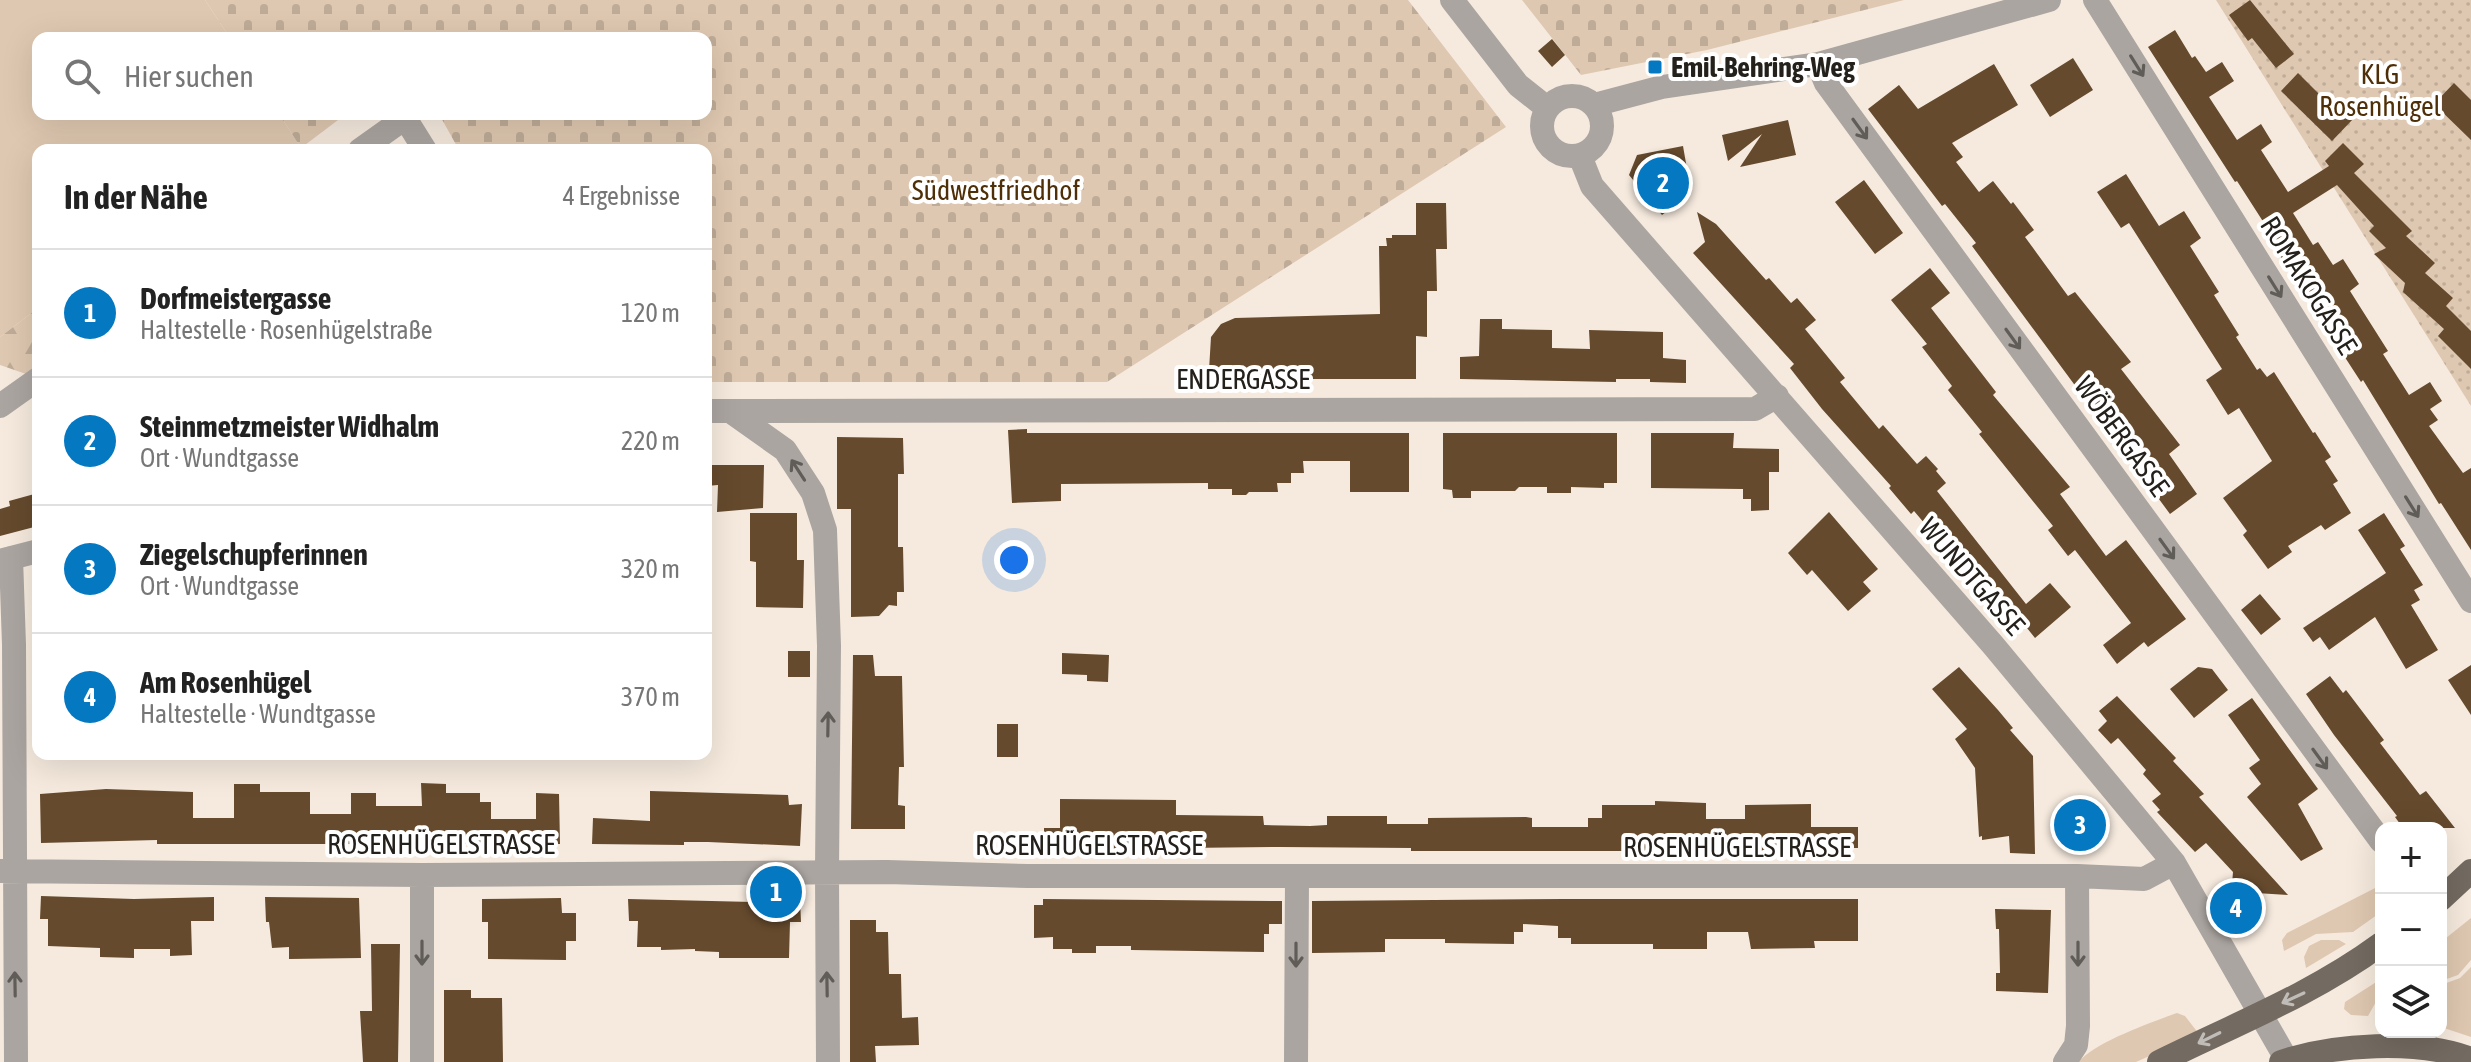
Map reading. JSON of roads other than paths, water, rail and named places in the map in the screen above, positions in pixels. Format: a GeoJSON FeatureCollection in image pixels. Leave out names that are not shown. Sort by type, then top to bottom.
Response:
{"type":"FeatureCollection","features":[{"type":"Feature","properties":{"kind":"main road"},"geometry":{"type":"LineString","coordinates":[[2446,894],[2471,871]]}},
{"type":"Feature","properties":{"kind":"main road"},"geometry":{"type":"LineString","coordinates":[[2159,1062],[2321,983],[2375,948]]}},
{"type":"Feature","properties":{"kind":"main road"},"geometry":{"type":"LineString","coordinates":[[2285,1061],[2377,1046],[2457,1054],[2471,1059]]}},
{"type":"Feature","properties":{"kind":"street"},"geometry":{"type":"LineString","coordinates":[[1452,0],[1518,85],[1547,108]]}},
{"type":"Feature","properties":{"kind":"street"},"geometry":{"type":"LineString","coordinates":[[1594,105],[1662,87],[1818,64],[2049,0]]}},
{"type":"Feature","properties":{"kind":"street","name":"ROMAKOGASSE"},"geometry":{"type":"LineString","coordinates":[[2095,0],[2471,601]]}},
{"type":"Feature","properties":{"kind":"street","name":"WÖBERGASSE"},"geometry":{"type":"LineString","coordinates":[[1818,64],[1826,83],[2375,832]]}},
{"type":"Feature","properties":{"kind":"street"},"geometry":{"type":"LineString","coordinates":[[1565,96],[1585,99],[1594,105],[1603,124],[1601,135],[1589,152],[1580,156],[1558,154],[1544,139],[1542,118],[1547,108],[1565,96]]}},
{"type":"Feature","properties":{"kind":"street"},"geometry":{"type":"LineString","coordinates":[[368,144],[402,120]]}},
{"type":"Feature","properties":{"kind":"street"},"geometry":{"type":"LineString","coordinates":[[406,120],[421,144]]}},
{"type":"Feature","properties":{"kind":"street","name":"WUNDTGASSE"},"geometry":{"type":"LineString","coordinates":[[1580,156],[1592,186],[1993,645],[2174,863],[2285,1061]]}},
{"type":"Feature","properties":{"kind":"street"},"geometry":{"type":"LineString","coordinates":[[0,406],[32,383]]}},
{"type":"Feature","properties":{"kind":"street","name":"ENDERGASSE"},"geometry":{"type":"LineString","coordinates":[[718,411],[1755,409],[1777,396]]}},
{"type":"Feature","properties":{"kind":"street"},"geometry":{"type":"LineString","coordinates":[[718,411],[785,450],[813,493],[825,530],[829,646],[828,1062]]}},
{"type":"Feature","properties":{"kind":"street"},"geometry":{"type":"LineString","coordinates":[[16,1062],[6,871],[14,645],[6,559],[32,552]]}},
{"type":"Feature","properties":{"kind":"street","name":"ROSENHÜGELSTRASSE"},"geometry":{"type":"LineString","coordinates":[[6,871],[422,875],[827,872],[1297,877],[2077,876],[2144,879],[2174,863]]}},
{"type":"Feature","properties":{"kind":"street"},"geometry":{"type":"LineString","coordinates":[[422,875],[422,1062]]}},
{"type":"Feature","properties":{"kind":"street"},"geometry":{"type":"LineString","coordinates":[[2065,1062],[2076,1045],[2078,1026],[2077,876]]}},
{"type":"Feature","properties":{"kind":"street"},"geometry":{"type":"LineString","coordinates":[[1296,1062],[1297,877]]}},
{"type":"Feature","properties":{"kind":"place","name":"Emil-Behring-Weg"},"geometry":{"type":"Point","coordinates":[1655,67]}},
{"type":"Feature","properties":{"kind":"place","name":"Steinmetzmeister Widhalm"},"geometry":{"type":"Point","coordinates":[1663,183]}},
{"type":"Feature","properties":{"kind":"place","name":"Ziegelschupferinnen"},"geometry":{"type":"Point","coordinates":[2080,825]}},
{"type":"Feature","properties":{"kind":"place","name":"Dorfmeistergasse"},"geometry":{"type":"Point","coordinates":[776,892]}},
{"type":"Feature","properties":{"kind":"place","name":"Am Rosenhügel"},"geometry":{"type":"Point","coordinates":[2236,908]}},
{"type":"Feature","properties":{"kind":"park label","name":"KLG Rosenhügel"},"geometry":{"type":"Point","coordinates":[2380,90]}},
{"type":"Feature","properties":{"kind":"park label","name":"Südwestfriedhof"},"geometry":{"type":"Point","coordinates":[996,190]}}]}
